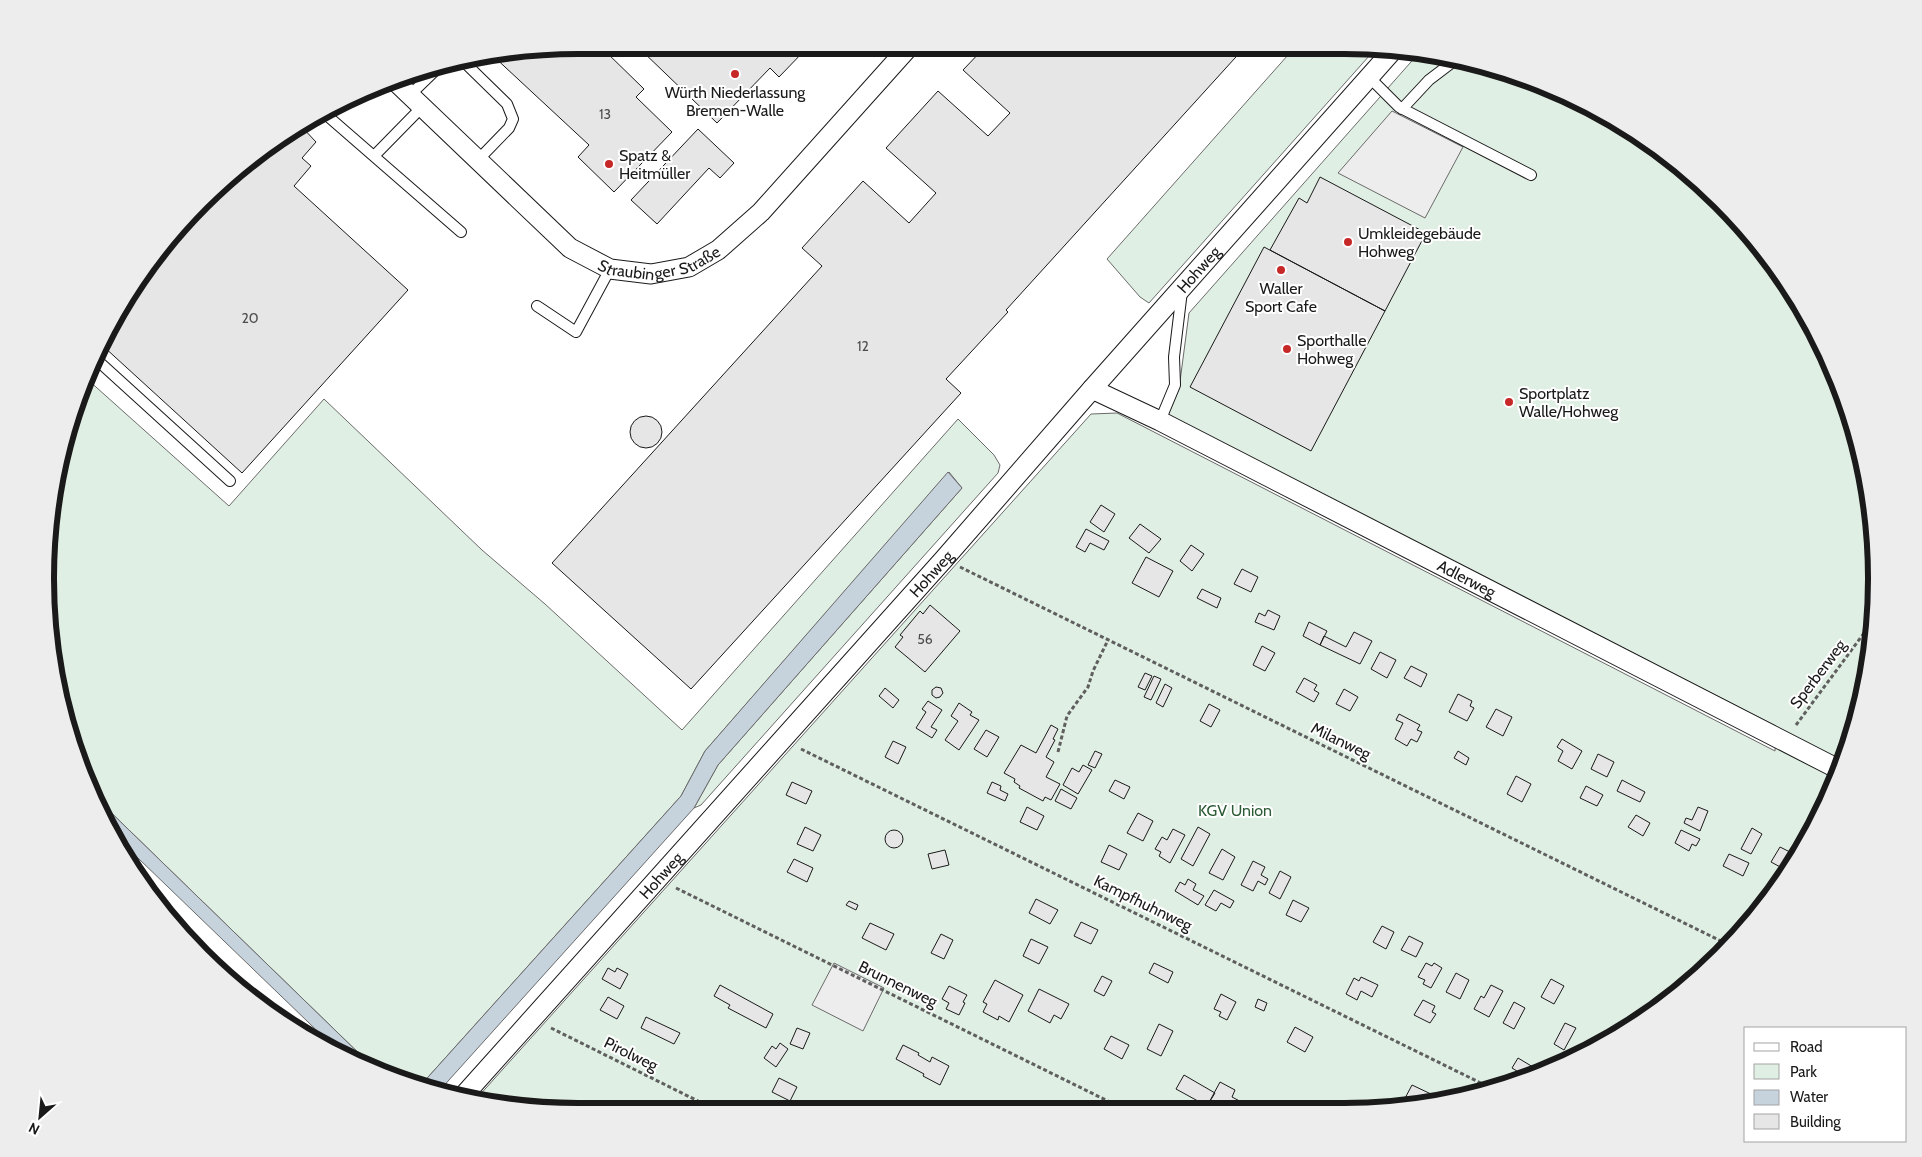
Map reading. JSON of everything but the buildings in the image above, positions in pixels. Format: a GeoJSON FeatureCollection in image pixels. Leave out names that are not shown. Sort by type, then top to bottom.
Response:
{"type":"FeatureCollection","features":[{"type":"Feature","properties":{"kind":"street","name":"Straubinger Straße"},"geometry":{"type":"LineString","coordinates":[[400,86],[570,248],[610,269],[651,274],[689,267],[718,250],[761,212],[903,54]]}},
{"type":"Feature","properties":{"kind":"street","name":"Hohweg"},"geometry":{"type":"LineString","coordinates":[[468,1091],[944,560],[1092,389],[1388,56]]}},
{"type":"Feature","properties":{"kind":"street","name":"Adlerweg"},"geometry":{"type":"LineString","coordinates":[[1092,389],[1160,421],[1833,766]]}},
{"type":"Feature","properties":{"kind":"lane"},"geometry":{"type":"LineString","coordinates":[[1402,109],[1429,80],[1449,65]]}},
{"type":"Feature","properties":{"kind":"lane"},"geometry":{"type":"LineString","coordinates":[[468,66],[507,104],[514,119],[509,128],[478,160]]}},
{"type":"Feature","properties":{"kind":"lane"},"geometry":{"type":"LineString","coordinates":[[374,156],[434,75]]}},
{"type":"Feature","properties":{"kind":"lane"},"geometry":{"type":"LineString","coordinates":[[1369,77],[1402,109],[1531,175]]}},
{"type":"Feature","properties":{"kind":"lane"},"geometry":{"type":"LineString","coordinates":[[329,117],[460,232]]}},
{"type":"Feature","properties":{"kind":"lane"},"geometry":{"type":"LineString","coordinates":[[537,306],[576,332],[610,269]]}},
{"type":"Feature","properties":{"kind":"lane"},"geometry":{"type":"LineString","coordinates":[[1160,421],[1174,385],[1174,357],[1182,288]]}},
{"type":"Feature","properties":{"kind":"lane"},"geometry":{"type":"LineString","coordinates":[[100,364],[230,481]]}},
{"type":"Feature","properties":{"kind":"path","name":"Milanweg"},"geometry":{"type":"LineString","coordinates":[[944,560],[1722,942]]}},
{"type":"Feature","properties":{"kind":"path","name":"Sperberweg"},"geometry":{"type":"LineString","coordinates":[[1784,742],[1865,632]]}},
{"type":"Feature","properties":{"kind":"path"},"geometry":{"type":"LineString","coordinates":[[1058,752],[1067,716],[1088,687],[1093,671],[1108,640]]}},
{"type":"Feature","properties":{"kind":"path","name":"Kampfhuhnweg"},"geometry":{"type":"LineString","coordinates":[[783,739],[1483,1084]]}},
{"type":"Feature","properties":{"kind":"path","name":"Brunnenweg"},"geometry":{"type":"LineString","coordinates":[[658,879],[1112,1103]]}},
{"type":"Feature","properties":{"kind":"path","name":"Pirolweg"},"geometry":{"type":"LineString","coordinates":[[532,1019],[702,1103]]}},
{"type":"Feature","properties":{"kind":"green space"},"geometry":{"type":"Polygon","coordinates":[[[1289,54],[1370,55],[1149,303],[1140,297],[1107,259],[1289,54]]]}},
{"type":"Feature","properties":{"kind":"green space","name":"KGV Union"},"geometry":{"type":"Polygon","coordinates":[[[1414,58],[1446,64],[1512,82],[1576,108],[1606,124],[1663,162],[1689,184],[1715,207],[1760,259],[1798,316],[1814,346],[1840,410],[1850,443],[1864,510],[1868,578],[1867,613],[1864,647],[1850,714],[1840,747],[1814,811],[1780,870],[1760,898],[1715,950],[1663,995],[1635,1015],[1576,1049],[1512,1075],[1446,1093],[1412,1099],[1344,1103],[578,1103],[510,1099],[481,1094],[1091,414],[1117,413],[1775,751],[1776,726],[1168,415],[1179,389],[1189,313],[1414,58]]]}},
{"type":"Feature","properties":{"kind":"green space"},"geometry":{"type":"Polygon","coordinates":[[[92,383],[229,506],[324,399],[482,550],[545,604],[682,730],[958,419],[994,455],[1000,465],[998,473],[701,805],[694,808],[718,765],[962,488],[949,472],[705,751],[681,796],[426,1080],[361,1056],[107,809],[94,779],[82,747],[64,681],[58,647],[54,578],[58,510],[64,476],[72,443],[92,383]]]}},
{"type":"Feature","properties":{"kind":"shaded area"},"geometry":{"type":"Polygon","coordinates":[[[1392,111],[1463,147],[1425,218],[1338,173],[1392,111]]]}},
{"type":"Feature","properties":{"kind":"shaded area"},"geometry":{"type":"Polygon","coordinates":[[[834,963],[884,988],[863,1031],[812,1005],[834,963]]]}},
{"type":"Feature","properties":{"kind":"water"},"geometry":{"type":"Polygon","coordinates":[[[948,472],[962,488],[718,765],[694,808],[444,1085],[426,1080],[681,796],[705,751],[948,472]]]}},
{"type":"Feature","properties":{"kind":"water"},"geometry":{"type":"Polygon","coordinates":[[[107,809],[361,1056],[324,1037],[129,850],[107,809]]]}},
{"type":"Feature","properties":{"kind":"place","name":"Würth Niederlassung Bremen-Walle"},"geometry":{"type":"Point","coordinates":[735,74]}},
{"type":"Feature","properties":{"kind":"place","name":"Spatz & Heitmüller"},"geometry":{"type":"Point","coordinates":[609,164]}},
{"type":"Feature","properties":{"kind":"place","name":"Umkleidegebäude Hohweg"},"geometry":{"type":"Point","coordinates":[1348,242]}},
{"type":"Feature","properties":{"kind":"place","name":"Waller Sport Cafe"},"geometry":{"type":"Point","coordinates":[1281,270]}},
{"type":"Feature","properties":{"kind":"place","name":"Sporthalle Hohweg"},"geometry":{"type":"Point","coordinates":[1287,349]}},
{"type":"Feature","properties":{"kind":"place","name":"Sportplatz Walle/Hohweg"},"geometry":{"type":"Point","coordinates":[1509,402]}}]}
